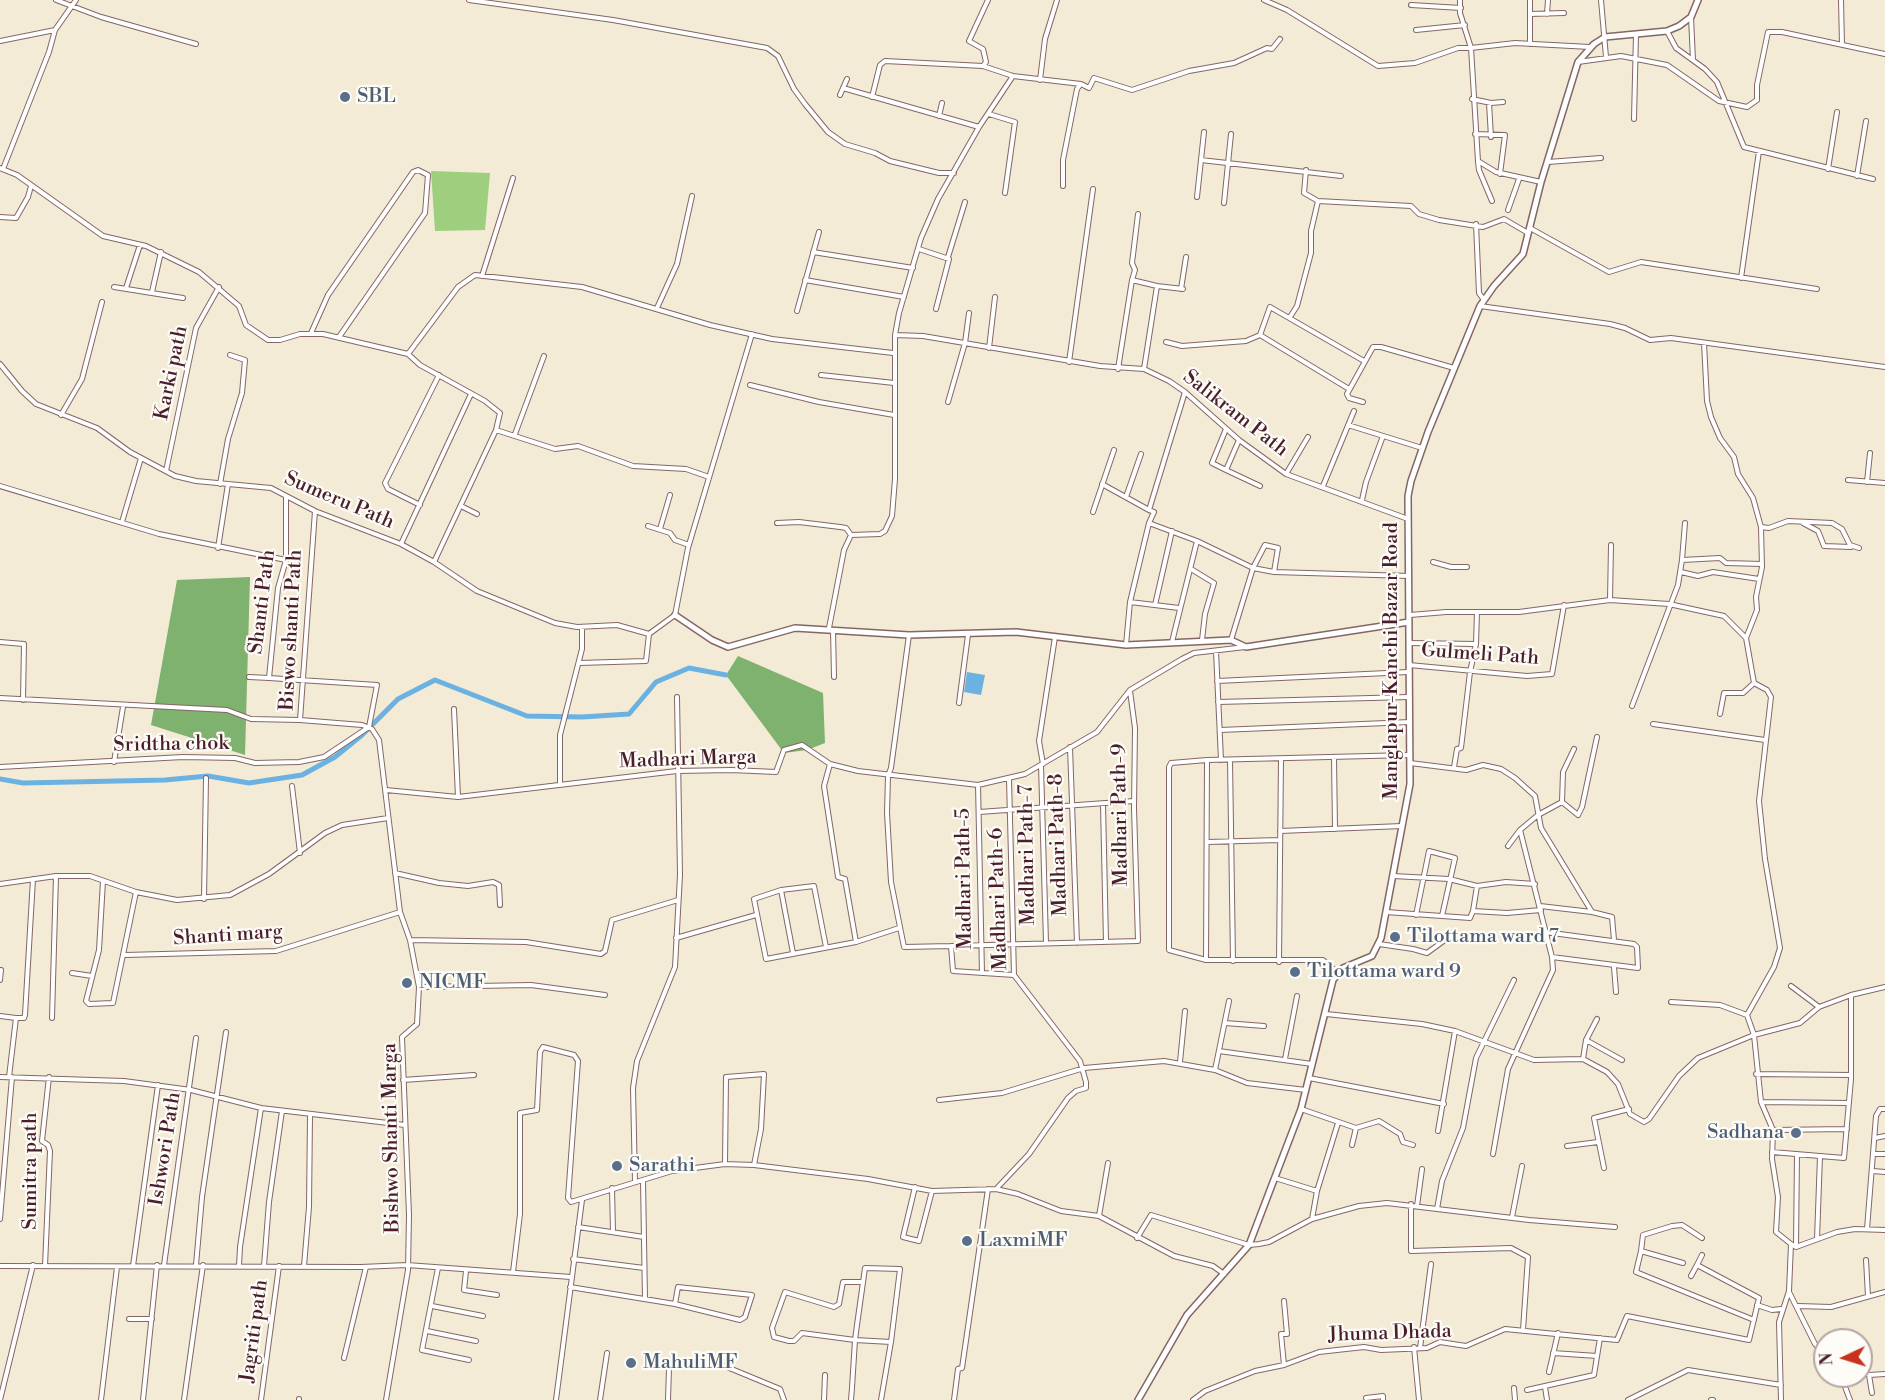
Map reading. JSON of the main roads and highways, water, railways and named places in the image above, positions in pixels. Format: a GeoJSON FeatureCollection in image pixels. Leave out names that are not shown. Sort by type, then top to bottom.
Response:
{"type":"FeatureCollection","features":[{"type":"Feature","properties":{"kind":"water"},"geometry":{"type":"Polygon","coordinates":[[[967,672],[985,675],[981,695],[964,692],[967,672]]]}},
{"type":"Feature","properties":{"kind":"waterway"},"geometry":{"type":"LineString","coordinates":[[0,779],[23,783],[165,780],[208,776],[249,783],[302,775],[335,757],[362,735],[398,699],[435,680],[527,716],[582,717],[629,714],[656,682],[689,668],[726,675]]}},
{"type":"Feature","properties":{"kind":"place","name":"SBL"},"geometry":{"type":"Point","coordinates":[345,97]}},
{"type":"Feature","properties":{"kind":"place","name":"Tilottama ward 7"},"geometry":{"type":"Point","coordinates":[1395,937]}},
{"type":"Feature","properties":{"kind":"place","name":"Tilottama ward 9"},"geometry":{"type":"Point","coordinates":[1295,972]}},
{"type":"Feature","properties":{"kind":"place","name":"NICMF"},"geometry":{"type":"Point","coordinates":[407,983]}},
{"type":"Feature","properties":{"kind":"place","name":"Sadhana"},"geometry":{"type":"Point","coordinates":[1796,1133]}},
{"type":"Feature","properties":{"kind":"place","name":"Sarathi"},"geometry":{"type":"Point","coordinates":[617,1166]}},
{"type":"Feature","properties":{"kind":"place","name":"LaxmiMF"},"geometry":{"type":"Point","coordinates":[967,1241]}},
{"type":"Feature","properties":{"kind":"place","name":"MahuliMF"},"geometry":{"type":"Point","coordinates":[631,1363]}}]}
